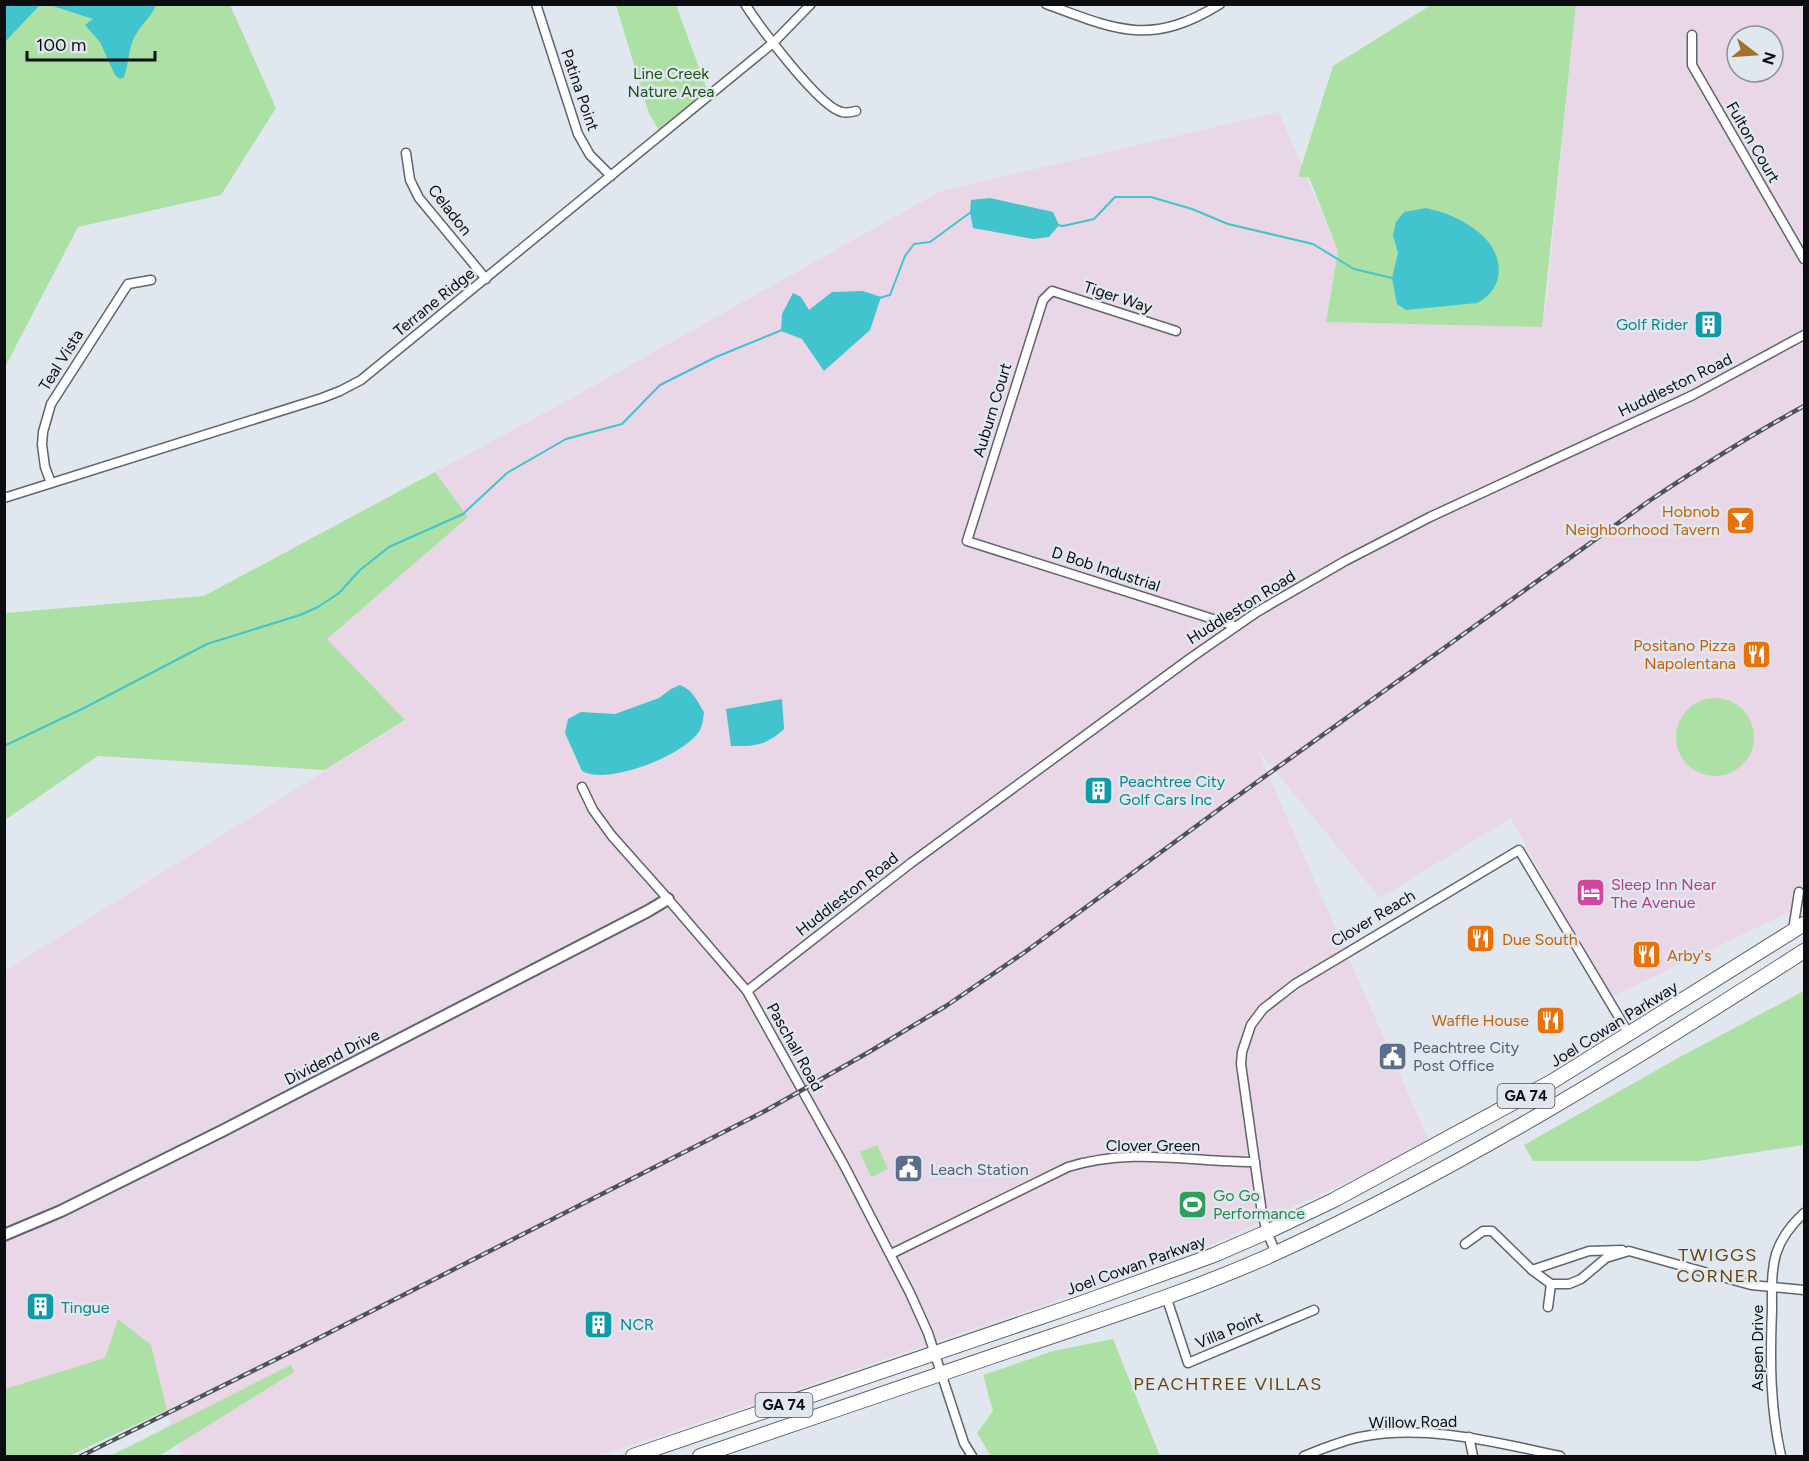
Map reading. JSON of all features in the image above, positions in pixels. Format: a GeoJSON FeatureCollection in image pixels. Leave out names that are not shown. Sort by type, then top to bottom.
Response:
{"type":"FeatureCollection","features":[{"type":"Feature","properties":{"kind":"main road","name":"Joel Cowan Parkway"},"geometry":{"type":"LineString","coordinates":[[633,1456],[1214,1255],[1265,1225],[1334,1200],[1490,1117],[1553,1081],[1804,924]]}},
{"type":"Feature","properties":{"kind":"main road","name":"GA 74"},"geometry":{"type":"LineString","coordinates":[[700,1456],[1166,1296],[1276,1253],[1509,1133],[1804,951]]}},
{"type":"Feature","properties":{"kind":"street","name":"Patina Point"},"geometry":{"type":"LineString","coordinates":[[536,4],[578,134],[590,155],[611,176]]}},
{"type":"Feature","properties":{"kind":"street"},"geometry":{"type":"LineString","coordinates":[[745,4],[773,43],[821,98],[841,112],[856,111]]}},
{"type":"Feature","properties":{"kind":"street","name":"Terrane Ridge"},"geometry":{"type":"LineString","coordinates":[[4,498],[255,420],[351,387],[773,43],[811,4]]}},
{"type":"Feature","properties":{"kind":"street"},"geometry":{"type":"LineString","coordinates":[[1046,4],[1109,27],[1130,31],[1148,31],[1189,21],[1220,4]]}},
{"type":"Feature","properties":{"kind":"street","name":"Fulton Court"},"geometry":{"type":"LineString","coordinates":[[1692,35],[1692,65],[1804,259]]}},
{"type":"Feature","properties":{"kind":"street","name":"Celadon"},"geometry":{"type":"LineString","coordinates":[[406,153],[410,180],[419,198],[486,279]]}},
{"type":"Feature","properties":{"kind":"street","name":"Teal Vista"},"geometry":{"type":"LineString","coordinates":[[51,483],[45,467],[42,445],[43,432],[51,404],[128,285],[151,280]]}},
{"type":"Feature","properties":{"kind":"street","name":"Tiger Way"},"geometry":{"type":"LineString","coordinates":[[1052,291],[1176,331]]}},
{"type":"Feature","properties":{"kind":"street","name":"Auburn Court"},"geometry":{"type":"LineString","coordinates":[[968,541],[1035,322],[1043,300],[1052,291]]}},
{"type":"Feature","properties":{"kind":"street","name":"Huddleston Road"},"geometry":{"type":"LineString","coordinates":[[747,991],[911,863],[1235,626],[1337,565],[1416,524],[1495,485],[1693,395],[1804,335]]}},
{"type":"Feature","properties":{"kind":"street","name":"D Bob Industrial"},"geometry":{"type":"LineString","coordinates":[[968,541],[1235,626]]}},
{"type":"Feature","properties":{"kind":"street","name":"Paschall Road"},"geometry":{"type":"LineString","coordinates":[[582,787],[593,810],[612,837],[668,898],[747,991],[891,1254],[928,1333],[934,1353]]}},
{"type":"Feature","properties":{"kind":"street","name":"Clover Reach"},"geometry":{"type":"LineString","coordinates":[[1276,1253],[1265,1225],[1241,1064],[1246,1037],[1251,1025],[1263,1009],[1280,994],[1313,972],[1519,850],[1629,1034]]}},
{"type":"Feature","properties":{"kind":"street"},"geometry":{"type":"LineString","coordinates":[[1793,933],[1797,919],[1799,892],[1804,896]]}},
{"type":"Feature","properties":{"kind":"street","name":"Dividend Drive"},"geometry":{"type":"LineString","coordinates":[[4,1235],[72,1206],[222,1131],[648,911],[668,898]]}},
{"type":"Feature","properties":{"kind":"street","name":"Clover Green"},"geometry":{"type":"LineString","coordinates":[[891,1254],[1068,1167],[1087,1161],[1122,1156],[1255,1162]]}},
{"type":"Feature","properties":{"kind":"street","name":"Aspen Drive"},"geometry":{"type":"LineString","coordinates":[[1781,1456],[1772,1410],[1770,1385],[1774,1265],[1779,1247],[1788,1230],[1804,1213]]}},
{"type":"Feature","properties":{"kind":"street"},"geometry":{"type":"LineString","coordinates":[[1465,1244],[1482,1231],[1492,1231],[1532,1270],[1551,1284],[1569,1284],[1581,1279],[1606,1258],[1629,1251]]}},
{"type":"Feature","properties":{"kind":"street"},"geometry":{"type":"LineString","coordinates":[[1532,1270],[1589,1251],[1618,1249],[1723,1278],[1773,1288],[1804,1290]]}},
{"type":"Feature","properties":{"kind":"street"},"geometry":{"type":"LineString","coordinates":[[1548,1307],[1551,1284]]}},
{"type":"Feature","properties":{"kind":"street","name":"Villa Point"},"geometry":{"type":"LineString","coordinates":[[1166,1296],[1188,1363],[1314,1310]]}},
{"type":"Feature","properties":{"kind":"street"},"geometry":{"type":"LineString","coordinates":[[934,1353],[964,1443],[972,1456]]}},
{"type":"Feature","properties":{"kind":"street","name":"Willow Road"},"geometry":{"type":"LineString","coordinates":[[1304,1456],[1327,1452],[1360,1437],[1395,1434],[1469,1437],[1560,1456]]}},
{"type":"Feature","properties":{"kind":"street"},"geometry":{"type":"LineString","coordinates":[[1469,1437],[1473,1456]]}},
{"type":"Feature","properties":{"kind":"shaded area"},"geometry":{"type":"Polygon","coordinates":[[[1791,4],[1804,8],[1804,905],[1609,998],[1511,818],[1380,898],[1257,749],[1429,1141],[1384,1165],[1182,1258],[599,1456],[182,1456],[145,1348],[5,1402],[5,971],[405,721],[327,639],[468,517],[435,472],[556,407],[941,191],[1279,112],[1338,251],[1326,322],[1542,327],[1547,298],[1576,5],[1791,4]]]}},
{"type":"Feature","properties":{"kind":"green space"},"geometry":{"type":"Polygon","coordinates":[[[40,5],[230,5],[276,108],[221,195],[78,227],[5,367],[5,42],[40,5]]]}},
{"type":"Feature","properties":{"kind":"green space","name":"Line Creek Nature Area"},"geometry":{"type":"Polygon","coordinates":[[[616,5],[676,5],[709,95],[661,133],[649,114],[616,5]]]}},
{"type":"Feature","properties":{"kind":"green space"},"geometry":{"type":"Polygon","coordinates":[[[1431,5],[1576,5],[1542,327],[1326,322],[1338,251],[1309,177],[1298,177],[1333,66],[1431,5]]]}},
{"type":"Feature","properties":{"kind":"green space"},"geometry":{"type":"Polygon","coordinates":[[[435,472],[468,517],[327,639],[405,720],[325,770],[98,756],[5,820],[5,613],[204,596],[435,472]]]}},
{"type":"Feature","properties":{"kind":"green space"},"geometry":{"type":"Polygon","coordinates":[[[1715,698],[1730,701],[1742,710],[1751,722],[1754,737],[1751,752],[1742,764],[1730,773],[1715,776],[1700,773],[1688,764],[1679,752],[1676,737],[1679,722],[1688,710],[1700,701],[1715,698]]]}},
{"type":"Feature","properties":{"kind":"green space"},"geometry":{"type":"Polygon","coordinates":[[[1804,991],[1804,1145],[1698,1161],[1533,1161],[1524,1145],[1680,1057],[1804,991]]]}},
{"type":"Feature","properties":{"kind":"green space"},"geometry":{"type":"Polygon","coordinates":[[[877,1145],[888,1169],[871,1177],[860,1152],[877,1145]]]}},
{"type":"Feature","properties":{"kind":"green space"},"geometry":{"type":"Polygon","coordinates":[[[118,1319],[151,1345],[167,1410],[69,1456],[5,1456],[5,1389],[105,1358],[118,1319]]]}},
{"type":"Feature","properties":{"kind":"green space"},"geometry":{"type":"Polygon","coordinates":[[[1113,1339],[1160,1456],[991,1456],[977,1433],[993,1411],[983,1375],[1053,1351],[1113,1339]]]}},
{"type":"Feature","properties":{"kind":"green space"},"geometry":{"type":"Polygon","coordinates":[[[291,1365],[294,1372],[159,1456],[110,1456],[291,1365]]]}},
{"type":"Feature","properties":{"kind":"water"},"geometry":{"type":"Polygon","coordinates":[[[4,5],[40,5],[5,42],[4,5]]]}},
{"type":"Feature","properties":{"kind":"water"},"geometry":{"type":"Polygon","coordinates":[[[50,5],[156,5],[134,38],[124,77],[120,79],[115,75],[100,42],[85,25],[93,19],[50,5]]]}},
{"type":"Feature","properties":{"kind":"water"},"geometry":{"type":"Polygon","coordinates":[[[990,198],[1053,212],[1059,225],[1049,237],[1033,239],[973,228],[970,212],[971,200],[990,198]]]}},
{"type":"Feature","properties":{"kind":"water"},"geometry":{"type":"Polygon","coordinates":[[[1426,208],[1465,223],[1486,239],[1492,248],[1499,268],[1498,278],[1494,288],[1477,303],[1406,310],[1397,304],[1392,278],[1398,253],[1393,235],[1396,222],[1404,212],[1426,208]]]}},
{"type":"Feature","properties":{"kind":"water"},"geometry":{"type":"Polygon","coordinates":[[[863,291],[881,297],[870,330],[824,371],[802,339],[781,331],[782,314],[793,293],[801,297],[809,310],[832,292],[863,291]]]}},
{"type":"Feature","properties":{"kind":"water"},"geometry":{"type":"Polygon","coordinates":[[[680,685],[691,693],[704,712],[701,728],[692,740],[645,766],[609,774],[594,775],[582,771],[565,733],[568,719],[581,712],[615,714],[659,698],[680,685]]]}},
{"type":"Feature","properties":{"kind":"water"},"geometry":{"type":"Polygon","coordinates":[[[782,699],[784,729],[771,739],[759,744],[731,746],[726,709],[782,699]]]}},
{"type":"Feature","properties":{"kind":"waterway"},"geometry":{"type":"LineString","coordinates":[[1057,225],[1063,226],[1094,219],[1115,197],[1151,197],[1192,209],[1228,224],[1313,244],[1354,269],[1392,278]]}},
{"type":"Feature","properties":{"kind":"waterway"},"geometry":{"type":"LineString","coordinates":[[879,298],[890,295],[905,256],[914,244],[930,242],[971,212]]}},
{"type":"Feature","properties":{"kind":"waterway"},"geometry":{"type":"LineString","coordinates":[[4,746],[84,708],[207,644],[300,615],[318,607],[339,593],[360,570],[389,547],[463,514],[507,473],[566,439],[622,424],[660,385],[716,357],[782,330]]}},
{"type":"Feature","properties":{"kind":"railway"},"geometry":{"type":"LineString","coordinates":[[81,1456],[765,1111],[946,1006],[1025,952],[1225,805],[1649,501],[1804,406]]}},
{"type":"Feature","properties":{"kind":"place","name":"Golf Rider"},"geometry":{"type":"Point","coordinates":[1709,324]}},
{"type":"Feature","properties":{"kind":"place","name":"Hobnob Neighborhood Tavern"},"geometry":{"type":"Point","coordinates":[1741,520]}},
{"type":"Feature","properties":{"kind":"place","name":"Positano Pizza Napolentana"},"geometry":{"type":"Point","coordinates":[1757,654]}},
{"type":"Feature","properties":{"kind":"place","name":"Peachtree City Golf Cars Inc"},"geometry":{"type":"Point","coordinates":[1098,790]}},
{"type":"Feature","properties":{"kind":"place","name":"Sleep Inn Near The Avenue"},"geometry":{"type":"Point","coordinates":[1590,893]}},
{"type":"Feature","properties":{"kind":"place","name":"Due South"},"geometry":{"type":"Point","coordinates":[1481,939]}},
{"type":"Feature","properties":{"kind":"place","name":"Arby's"},"geometry":{"type":"Point","coordinates":[1646,955]}},
{"type":"Feature","properties":{"kind":"place","name":"Waffle House"},"geometry":{"type":"Point","coordinates":[1550,1020]}},
{"type":"Feature","properties":{"kind":"place","name":"Peachtree City Post Office"},"geometry":{"type":"Point","coordinates":[1392,1056]}},
{"type":"Feature","properties":{"kind":"place","name":"Leach Station"},"geometry":{"type":"Point","coordinates":[909,1169]}},
{"type":"Feature","properties":{"kind":"place","name":"Go Go Performance"},"geometry":{"type":"Point","coordinates":[1192,1204]}},
{"type":"Feature","properties":{"kind":"place","name":"Tingue"},"geometry":{"type":"Point","coordinates":[40,1307]}},
{"type":"Feature","properties":{"kind":"place","name":"NCR"},"geometry":{"type":"Point","coordinates":[599,1324]}},
{"type":"Feature","properties":{"kind":"district","name":"TWIGGS CORNER"},"geometry":{"type":"Point","coordinates":[1718,1265]}},
{"type":"Feature","properties":{"kind":"district","name":"PEACHTREE VILLAS"},"geometry":{"type":"Point","coordinates":[1228,1384]}}]}
